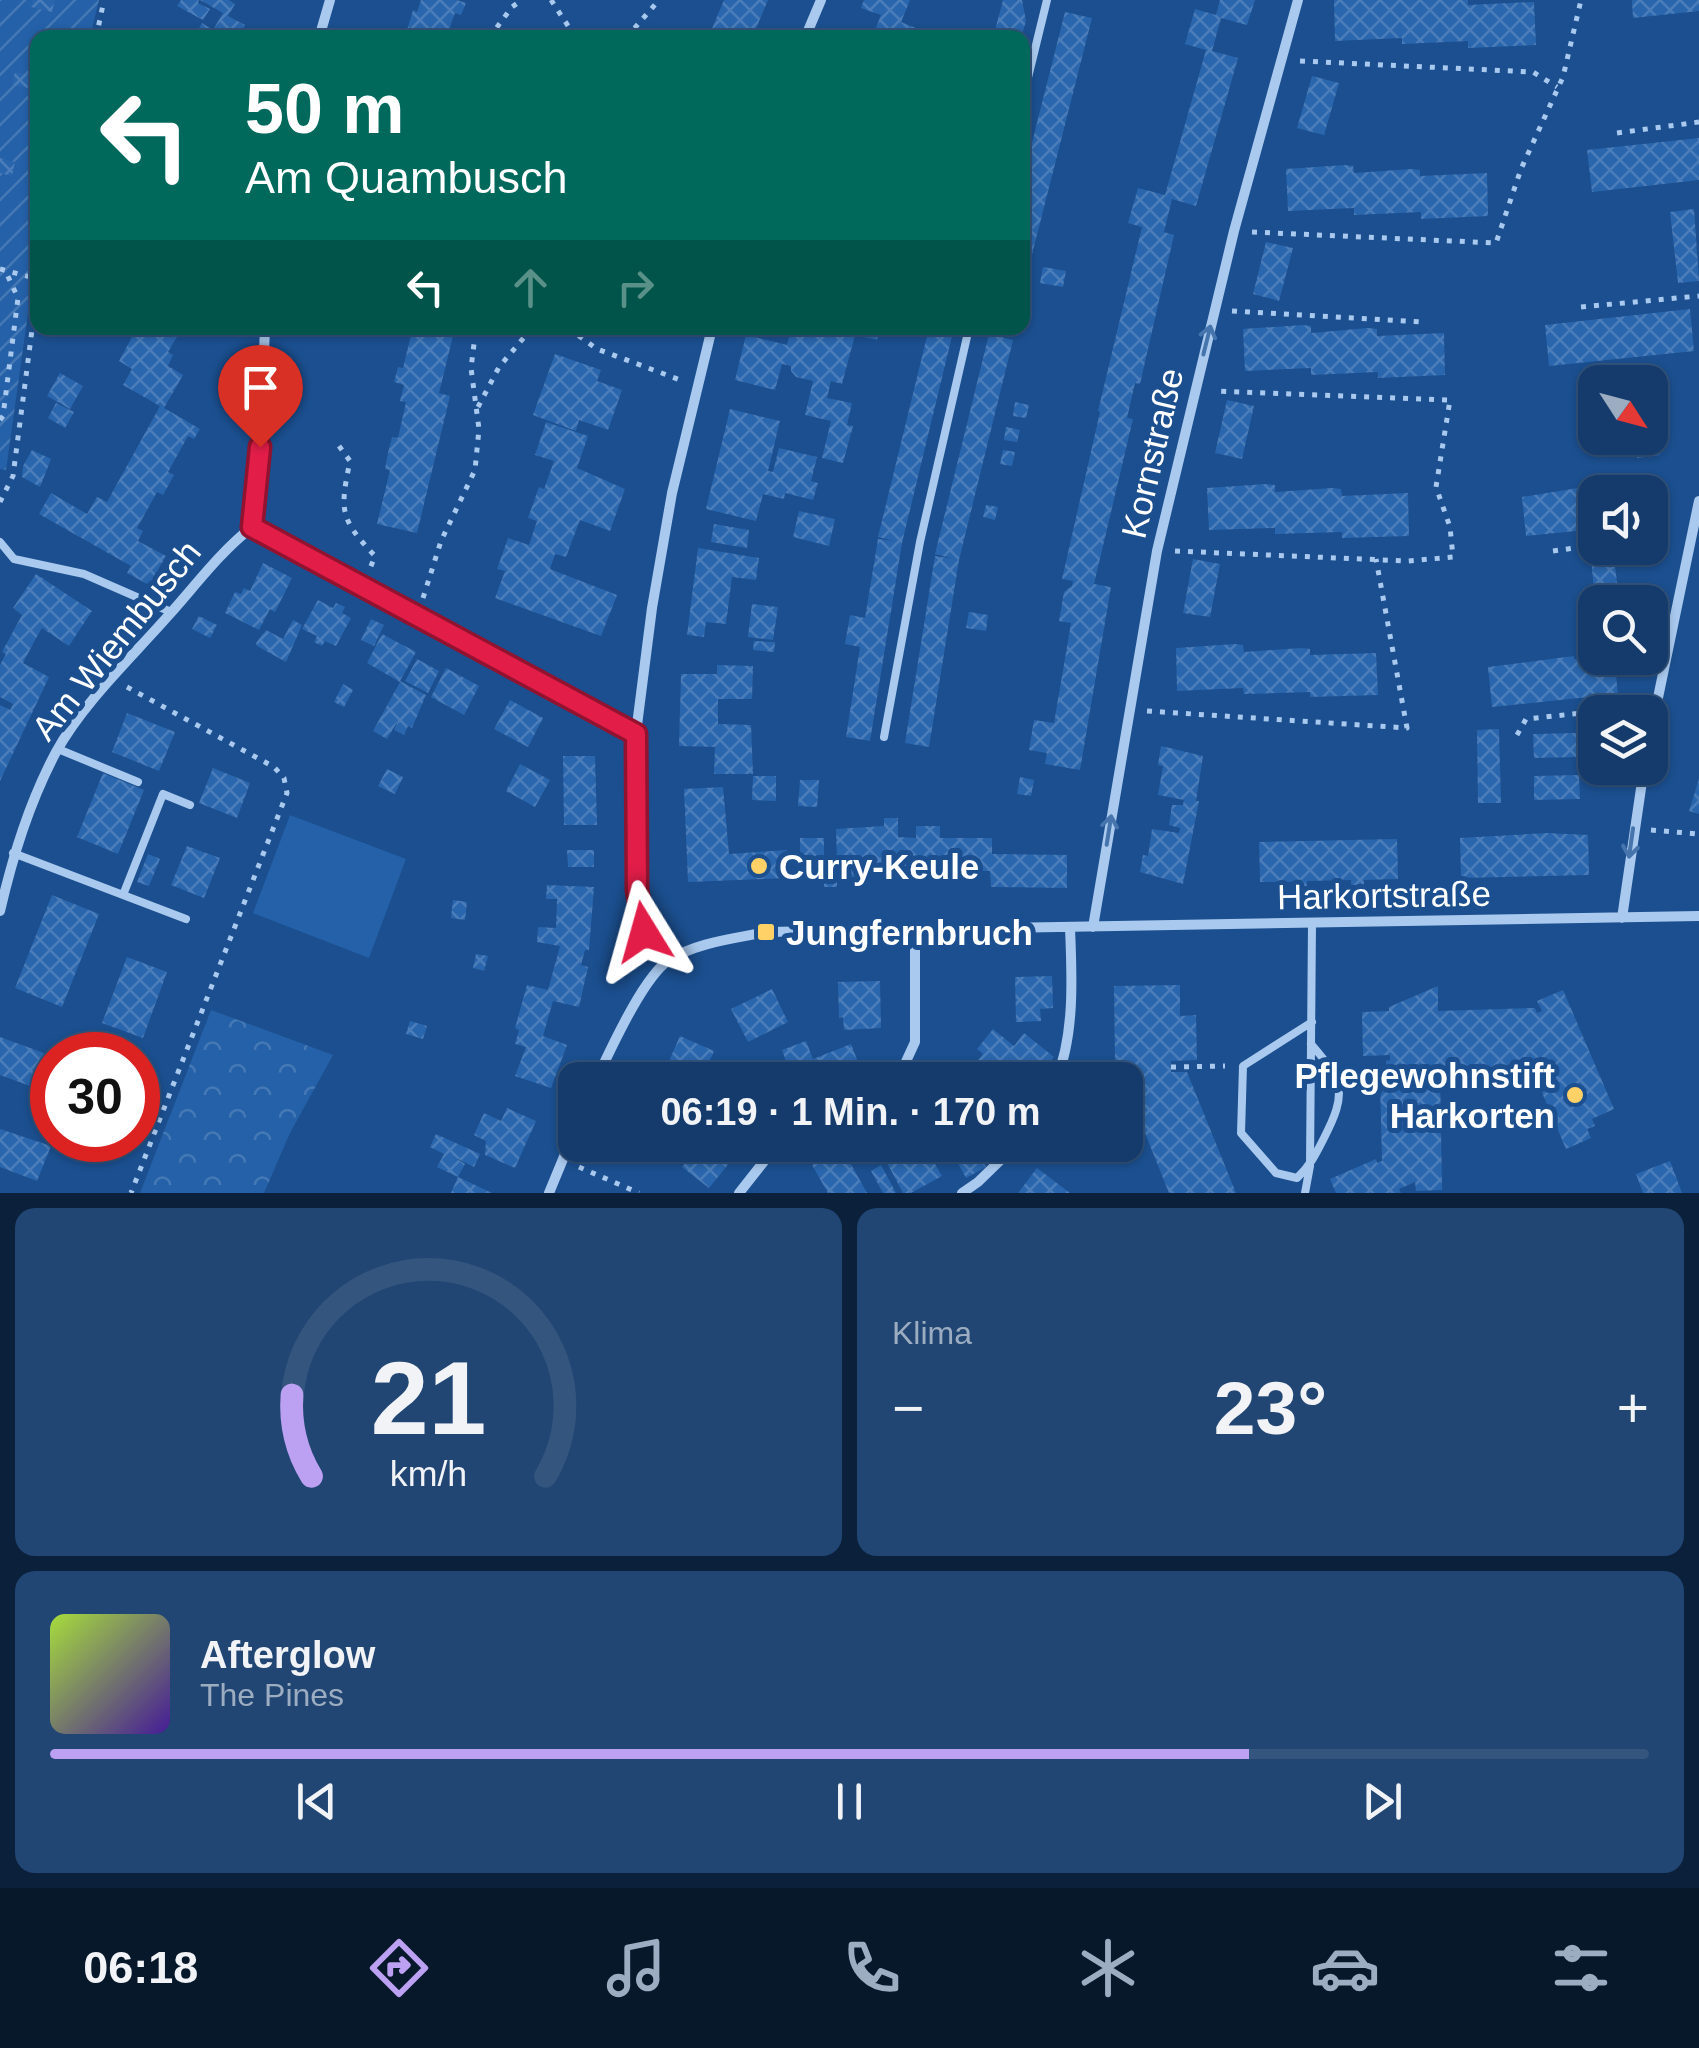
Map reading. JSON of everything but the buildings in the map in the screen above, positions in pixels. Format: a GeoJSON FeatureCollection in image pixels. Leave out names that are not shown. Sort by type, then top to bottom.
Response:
{"type":"FeatureCollection","features":[{"type":"Feature","properties":{"kind":"street"},"geometry":{"type":"LineString","coordinates":[[321,30],[330,0]]}},
{"type":"Feature","properties":{"kind":"street"},"geometry":{"type":"LineString","coordinates":[[809,30],[821,0]]}},
{"type":"Feature","properties":{"kind":"street","name":"Kornstraße"},"geometry":{"type":"LineString","coordinates":[[1093,927],[1157,550],[1234,231],[1298,0]]}},
{"type":"Feature","properties":{"kind":"street"},"geometry":{"type":"LineString","coordinates":[[265,335],[252,527],[636,734]]}},
{"type":"Feature","properties":{"kind":"street"},"geometry":{"type":"LineString","coordinates":[[605,1062],[627,1016],[666,962],[644,932],[637,890],[636,734],[672,493],[710,335]]}},
{"type":"Feature","properties":{"kind":"street"},"geometry":{"type":"LineString","coordinates":[[1658,695],[1699,501]]}},
{"type":"Feature","properties":{"kind":"street","name":"Am Wiembusch"},"geometry":{"type":"LineString","coordinates":[[0,911],[13,853],[58,749],[112,678],[224,549],[252,527]]}},
{"type":"Feature","properties":{"kind":"street"},"geometry":{"type":"LineString","coordinates":[[1622,918],[1641,785]]}},
{"type":"Feature","properties":{"kind":"street","name":"Harkortstraße"},"geometry":{"type":"LineString","coordinates":[[666,962],[702,945],[766,932],[1699,916]]}},
{"type":"Feature","properties":{"kind":"street"},"geometry":{"type":"LineString","coordinates":[[1060,1062],[1066,1040],[1070,928]]}},
{"type":"Feature","properties":{"kind":"street"},"geometry":{"type":"LineString","coordinates":[[905,1062],[916,1042],[915,931]]}},
{"type":"Feature","properties":{"kind":"street"},"geometry":{"type":"LineString","coordinates":[[549,1193],[562,1162]]}},
{"type":"Feature","properties":{"kind":"street"},"geometry":{"type":"LineString","coordinates":[[739,1193],[764,1162]]}},
{"type":"Feature","properties":{"kind":"street"},"geometry":{"type":"LineString","coordinates":[[962,1193],[999,1162]]}},
{"type":"Feature","properties":{"kind":"lane"},"geometry":{"type":"LineString","coordinates":[[1030,69],[1047,0]]}},
{"type":"Feature","properties":{"kind":"lane"},"geometry":{"type":"LineString","coordinates":[[884,737],[920,542],[967,335]]}},
{"type":"Feature","properties":{"kind":"lane"},"geometry":{"type":"LineString","coordinates":[[0,542],[14,558],[84,574],[172,612]]}},
{"type":"Feature","properties":{"kind":"lane"},"geometry":{"type":"LineString","coordinates":[[58,749],[138,782]]}},
{"type":"Feature","properties":{"kind":"lane"},"geometry":{"type":"LineString","coordinates":[[122,895],[163,794],[190,805]]}},
{"type":"Feature","properties":{"kind":"lane"},"geometry":{"type":"LineString","coordinates":[[13,853],[186,919]]}},
{"type":"Feature","properties":{"kind":"lane"},"geometry":{"type":"LineString","coordinates":[[1305,1193],[1310,1166],[1312,924]]}},
{"type":"Feature","properties":{"kind":"lane"},"geometry":{"type":"LineString","coordinates":[[1311,1044],[1334,1070],[1341,1104],[1310,1166],[1297,1178],[1276,1174],[1241,1134],[1243,1066],[1312,1022]]}},
{"type":"Feature","properties":{"kind":"path"},"geometry":{"type":"LineString","coordinates":[[98,30],[104,0]]}},
{"type":"Feature","properties":{"kind":"path"},"geometry":{"type":"LineString","coordinates":[[495,30],[512,6],[522,0]]}},
{"type":"Feature","properties":{"kind":"path"},"geometry":{"type":"LineString","coordinates":[[551,0],[571,30]]}},
{"type":"Feature","properties":{"kind":"path"},"geometry":{"type":"LineString","coordinates":[[633,30],[659,0]]}},
{"type":"Feature","properties":{"kind":"path"},"geometry":{"type":"LineString","coordinates":[[1234,231],[1496,243],[1521,169],[1563,77],[1581,0]]}},
{"type":"Feature","properties":{"kind":"path"},"geometry":{"type":"LineString","coordinates":[[1282,60],[1533,72],[1557,87]]}},
{"type":"Feature","properties":{"kind":"path"},"geometry":{"type":"LineString","coordinates":[[1616,132],[1699,122]]}},
{"type":"Feature","properties":{"kind":"path"},"geometry":{"type":"LineString","coordinates":[[2,270],[30,279]]}},
{"type":"Feature","properties":{"kind":"path"},"geometry":{"type":"LineString","coordinates":[[0,420],[18,298],[2,270]]}},
{"type":"Feature","properties":{"kind":"path"},"geometry":{"type":"LineString","coordinates":[[1581,307],[1699,296]]}},
{"type":"Feature","properties":{"kind":"path"},"geometry":{"type":"LineString","coordinates":[[1215,310],[1424,322]]}},
{"type":"Feature","properties":{"kind":"path"},"geometry":{"type":"LineString","coordinates":[[0,502],[12,476],[31,335]]}},
{"type":"Feature","properties":{"kind":"path"},"geometry":{"type":"LineString","coordinates":[[415,615],[441,541],[475,470],[479,429],[471,368],[475,335]]}},
{"type":"Feature","properties":{"kind":"path"},"geometry":{"type":"LineString","coordinates":[[476,409],[499,367],[526,335]]}},
{"type":"Feature","properties":{"kind":"path"},"geometry":{"type":"LineString","coordinates":[[578,335],[597,349],[697,386]]}},
{"type":"Feature","properties":{"kind":"path"},"geometry":{"type":"LineString","coordinates":[[1157,550],[1408,561],[1452,557],[1450,527],[1436,486],[1450,400],[1194,390]]}},
{"type":"Feature","properties":{"kind":"path"},"geometry":{"type":"LineString","coordinates":[[339,446],[350,461],[341,503],[360,540],[375,556],[362,587]]}},
{"type":"Feature","properties":{"kind":"path"},"geometry":{"type":"LineString","coordinates":[[1553,551],[1578,547]]}},
{"type":"Feature","properties":{"kind":"path"},"geometry":{"type":"LineString","coordinates":[[1129,710],[1407,728],[1376,559]]}},
{"type":"Feature","properties":{"kind":"path"},"geometry":{"type":"LineString","coordinates":[[112,678],[274,766],[284,778],[287,793],[131,1193]]}},
{"type":"Feature","properties":{"kind":"path"},"geometry":{"type":"LineString","coordinates":[[1517,736],[1526,719],[1578,713]]}},
{"type":"Feature","properties":{"kind":"path"},"geometry":{"type":"LineString","coordinates":[[1633,828],[1699,834]]}},
{"type":"Feature","properties":{"kind":"path"},"geometry":{"type":"LineString","coordinates":[[1171,1067],[1243,1066]]}},
{"type":"Feature","properties":{"kind":"path"},"geometry":{"type":"LineString","coordinates":[[1334,1070],[1386,1069]]}},
{"type":"Feature","properties":{"kind":"path"},"geometry":{"type":"LineString","coordinates":[[570,1162],[639,1193]]}},
{"type":"Feature","properties":{"kind":"green space"},"geometry":{"type":"Polygon","coordinates":[[[0,0],[99,0],[92,30],[30,30],[30,301],[6,470],[0,469],[0,0]]]}},
{"type":"Feature","properties":{"kind":"green space"},"geometry":{"type":"Polygon","coordinates":[[[290,815],[406,859],[369,958],[253,913],[290,815]]]}},
{"type":"Feature","properties":{"kind":"green space"},"geometry":{"type":"Polygon","coordinates":[[[211,1010],[333,1055],[290,1133],[264,1193],[140,1193],[152,1162],[160,1162],[160,1141],[211,1010]]]}},
{"type":"Feature","properties":{"kind":"place","name":"Curry-Keule"},"geometry":{"type":"Point","coordinates":[759,866]}},
{"type":"Feature","properties":{"kind":"place","name":"Jungfernbruch"},"geometry":{"type":"Point","coordinates":[766,932]}},
{"type":"Feature","properties":{"kind":"place","name":"Pflegewohnstift Harkorten"},"geometry":{"type":"Point","coordinates":[1575,1095]}},
{"type":"Feature","properties":{"kind":"route"},"geometry":{"type":"LineString","coordinates":[[260,447],[252,527],[636,734],[637,890],[644,932]]}}]}
